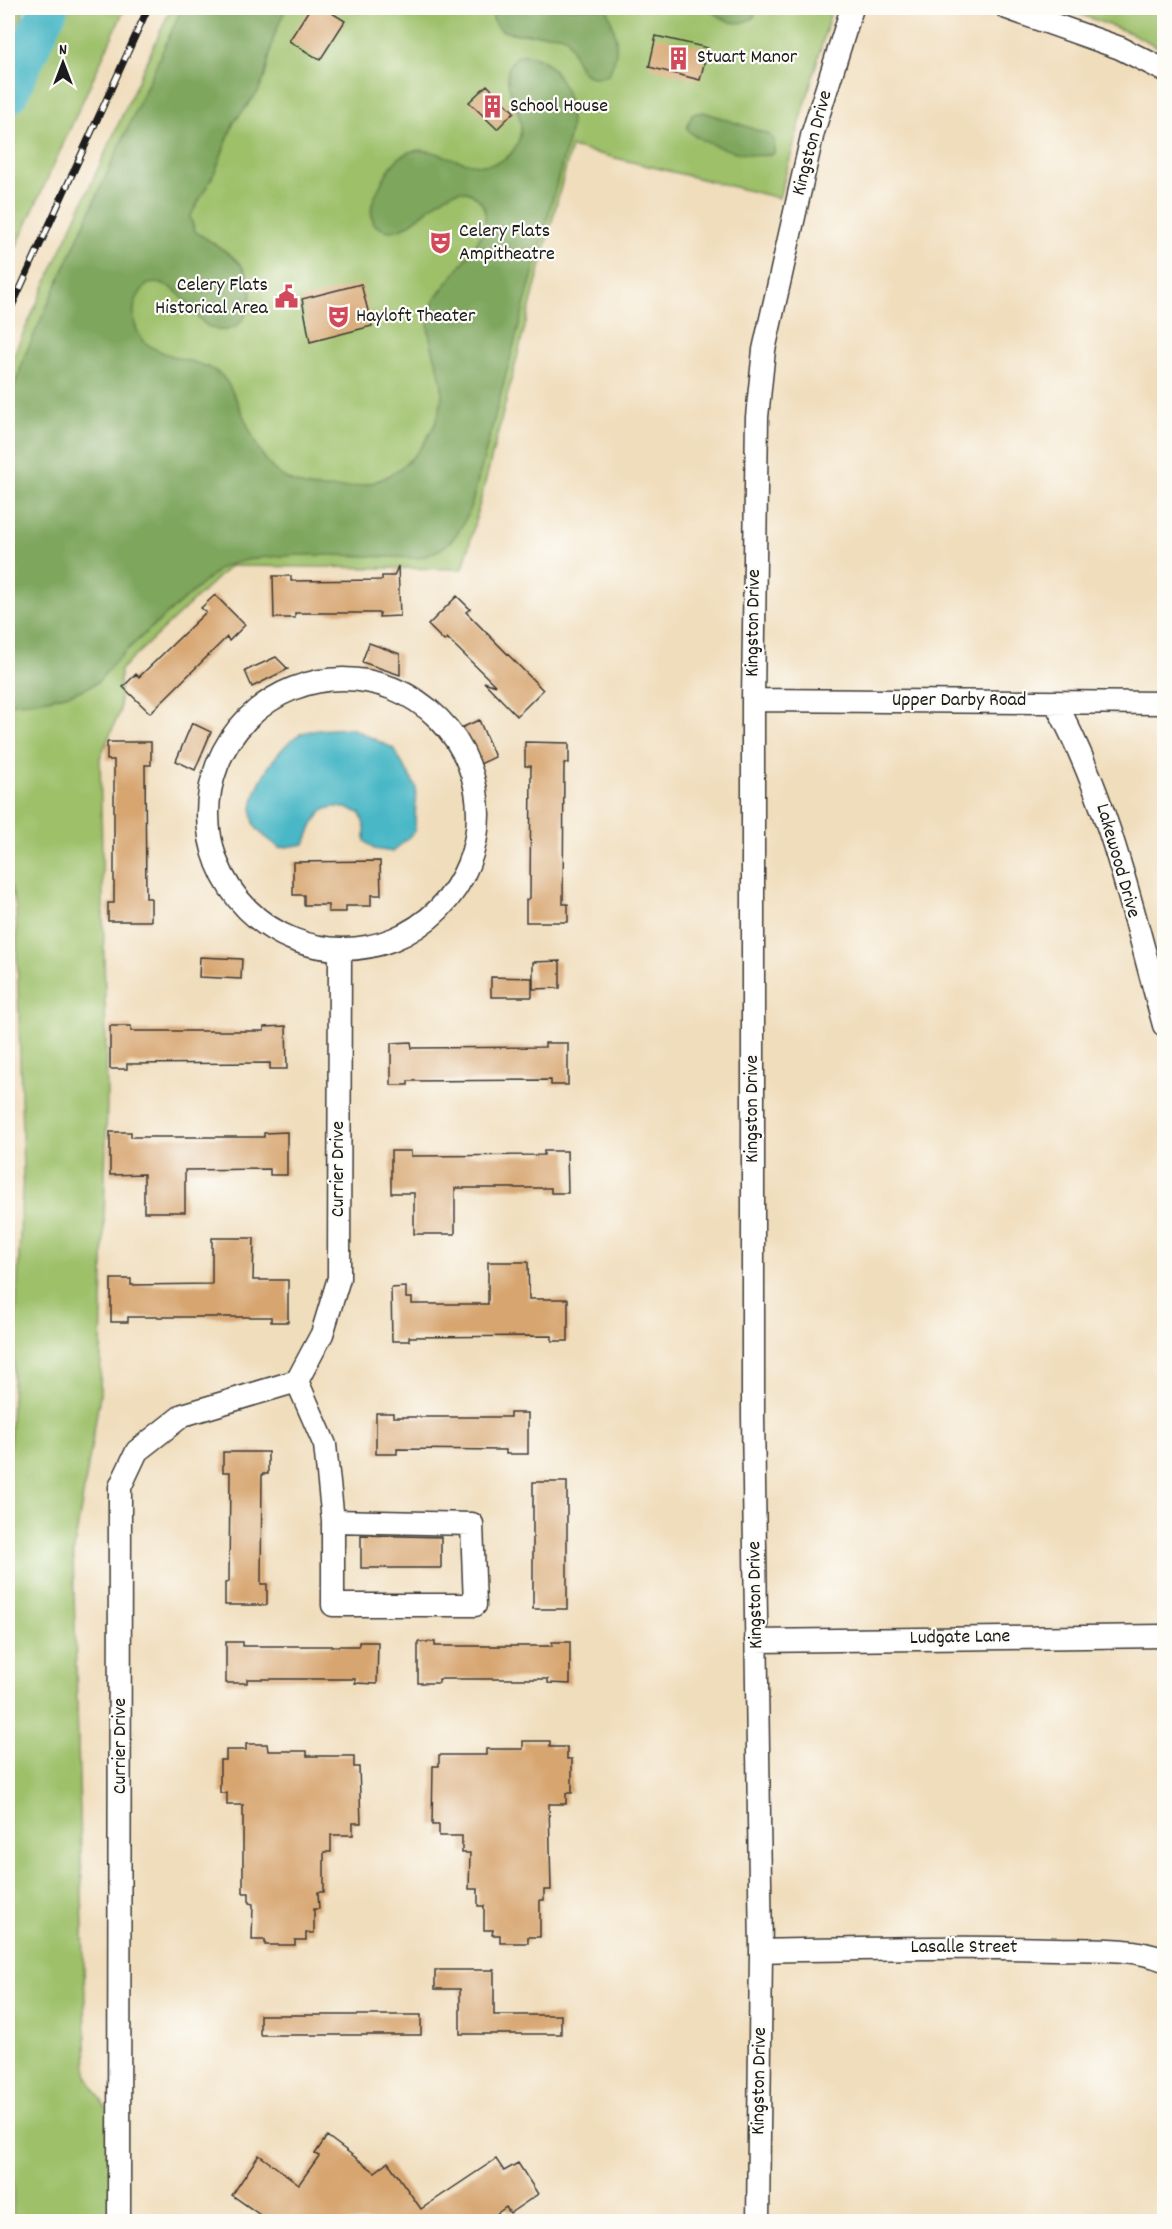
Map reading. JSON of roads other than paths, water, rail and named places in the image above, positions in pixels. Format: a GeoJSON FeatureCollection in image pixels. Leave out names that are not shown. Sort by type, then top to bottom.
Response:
{"type":"FeatureCollection","features":[{"type":"Feature","properties":{"kind":"street","name":"Kingston Drive"},"geometry":{"type":"LineString","coordinates":[[758,2222],[761,1951],[753,1416],[753,700],[757,417],[764,350],[813,132],[852,8]]}},
{"type":"Feature","properties":{"kind":"street"},"geometry":{"type":"LineString","coordinates":[[1007,8],[1120,48],[1164,70]]}},
{"type":"Feature","properties":{"kind":"street"},"geometry":{"type":"LineString","coordinates":[[336,678],[381,683],[422,702],[454,734],[474,774],[480,819],[471,862],[448,901],[414,930],[373,947],[340,949],[328,949],[285,937],[248,912],[221,876],[208,834],[209,789],[224,746],[253,711],[292,688],[336,678]]}},
{"type":"Feature","properties":{"kind":"street","name":"Upper Darby Road"},"geometry":{"type":"LineString","coordinates":[[753,700],[1164,703]]}},
{"type":"Feature","properties":{"kind":"street","name":"Lakewood Drive"},"geometry":{"type":"LineString","coordinates":[[1055,702],[1077,742],[1098,794],[1164,1025]]}},
{"type":"Feature","properties":{"kind":"street","name":"Currier Drive"},"geometry":{"type":"LineString","coordinates":[[119,2222],[120,1487],[137,1451],[183,1414],[297,1381],[322,1334],[339,1278],[340,949]]}},
{"type":"Feature","properties":{"kind":"street"},"geometry":{"type":"LineString","coordinates":[[297,1381],[325,1445],[333,1521],[333,1605],[475,1605],[472,1524],[333,1521]]}},
{"type":"Feature","properties":{"kind":"street","name":"Ludgate Lane"},"geometry":{"type":"LineString","coordinates":[[756,1641],[1164,1636]]}},
{"type":"Feature","properties":{"kind":"street","name":"Lasalle Street"},"geometry":{"type":"LineString","coordinates":[[761,1951],[976,1947],[1107,1951],[1154,1956],[1164,1960]]}},
{"type":"Feature","properties":{"kind":"water"},"geometry":{"type":"Polygon","coordinates":[[[351,728],[393,748],[416,787],[415,831],[393,852],[374,849],[365,841],[365,828],[360,813],[348,808],[337,807],[323,811],[318,816],[305,844],[279,848],[258,830],[253,819],[252,806],[262,777],[281,751],[300,734],[317,730],[351,728]]]}},
{"type":"Feature","properties":{"kind":"waterway"},"geometry":{"type":"LineString","coordinates":[[8,95],[49,8]]}},
{"type":"Feature","properties":{"kind":"railway"},"geometry":{"type":"LineString","coordinates":[[8,315],[148,8]]}},
{"type":"Feature","properties":{"kind":"place","name":"Stuart Manor"},"geometry":{"type":"Point","coordinates":[679,58]}},
{"type":"Feature","properties":{"kind":"place","name":"School House"},"geometry":{"type":"Point","coordinates":[492,107]}},
{"type":"Feature","properties":{"kind":"place","name":"Celery Flats Ampitheatre"},"geometry":{"type":"Point","coordinates":[441,243]}},
{"type":"Feature","properties":{"kind":"place","name":"Celery Flats Historical Area"},"geometry":{"type":"Point","coordinates":[286,297]}},
{"type":"Feature","properties":{"kind":"place","name":"Hayloft Theater"},"geometry":{"type":"Point","coordinates":[338,317]}}]}
